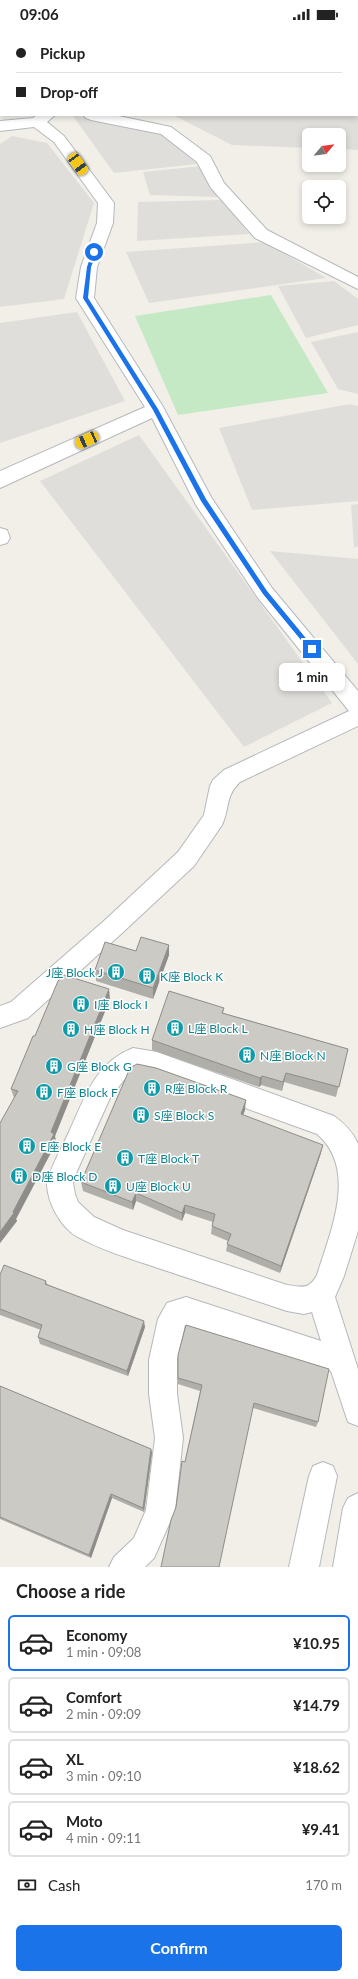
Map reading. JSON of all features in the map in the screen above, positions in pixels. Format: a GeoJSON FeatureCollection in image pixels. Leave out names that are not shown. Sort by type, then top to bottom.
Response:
{"type":"FeatureCollection","features":[{"type":"Feature","properties":{"kind":"street"},"geometry":{"type":"LineString","coordinates":[[96,116],[166,130],[204,159],[217,185],[261,234],[358,284]]}},
{"type":"Feature","properties":{"kind":"street"},"geometry":{"type":"LineString","coordinates":[[0,126],[42,119],[59,139],[106,203],[105,224],[89,267],[85,298],[156,409],[203,500],[234,547],[265,593],[358,706]]}},
{"type":"Feature","properties":{"kind":"street"},"geometry":{"type":"LineString","coordinates":[[0,481],[6,476],[156,409]]}},
{"type":"Feature","properties":{"kind":"street"},"geometry":{"type":"LineString","coordinates":[[0,1017],[19,1010],[114,927],[186,859],[214,818],[221,786],[232,776],[358,716]]}},
{"type":"Feature","properties":{"kind":"street"},"geometry":{"type":"LineString","coordinates":[[320,1294],[310,1300],[300,1301],[280,1295],[121,1242],[85,1226],[69,1211],[62,1195],[60,1183],[101,1090],[115,1072],[133,1060],[141,1060],[158,1064],[333,1130],[343,1141],[350,1154],[355,1174],[355,1198],[330,1274],[320,1294],[358,1412]]}},
{"type":"Feature","properties":{"kind":"street"},"geometry":{"type":"LineString","coordinates":[[124,1567],[144,1548],[160,1511],[169,1438],[163,1394],[163,1360],[172,1319],[177,1313],[186,1311],[342,1361]]}},
{"type":"Feature","properties":{"kind":"street"},"geometry":{"type":"LineString","coordinates":[[304,1567],[323,1476]]}},
{"type":"Feature","properties":{"kind":"street"},"geometry":{"type":"LineString","coordinates":[[348,1567],[358,1508]]}},
{"type":"Feature","properties":{"kind":"shaded area"},"geometry":{"type":"Polygon","coordinates":[[[73,116],[155,122],[197,164],[114,173],[73,116]]]}},
{"type":"Feature","properties":{"kind":"shaded area"},"geometry":{"type":"Polygon","coordinates":[[[175,116],[358,116],[358,150],[346,149],[346,128],[302,128],[302,148],[232,145],[175,116]]]}},
{"type":"Feature","properties":{"kind":"shaded area"},"geometry":{"type":"Polygon","coordinates":[[[12,136],[47,143],[94,203],[64,299],[0,307],[0,144],[12,136]]]}},
{"type":"Feature","properties":{"kind":"shaded area"},"geometry":{"type":"Polygon","coordinates":[[[202,166],[218,197],[150,195],[143,172],[202,166]]]}},
{"type":"Feature","properties":{"kind":"shaded area"},"geometry":{"type":"Polygon","coordinates":[[[222,200],[249,234],[137,241],[138,202],[222,200]]]}},
{"type":"Feature","properties":{"kind":"shaded area"},"geometry":{"type":"Polygon","coordinates":[[[265,242],[326,278],[149,303],[126,252],[265,242]]]}},
{"type":"Feature","properties":{"kind":"shaded area"},"geometry":{"type":"Polygon","coordinates":[[[334,281],[358,299],[358,325],[306,338],[278,286],[334,281]]]}},
{"type":"Feature","properties":{"kind":"shaded area"},"geometry":{"type":"Polygon","coordinates":[[[77,312],[125,401],[0,443],[0,323],[77,312]]]}},
{"type":"Feature","properties":{"kind":"shaded area"},"geometry":{"type":"Polygon","coordinates":[[[358,332],[358,394],[338,389],[311,342],[358,332]]]}},
{"type":"Feature","properties":{"kind":"shaded area"},"geometry":{"type":"Polygon","coordinates":[[[350,404],[358,406],[358,501],[252,510],[219,428],[350,404]]]}},
{"type":"Feature","properties":{"kind":"shaded area"},"geometry":{"type":"Polygon","coordinates":[[[139,435],[332,703],[244,747],[40,481],[139,435]]]}},
{"type":"Feature","properties":{"kind":"shaded area"},"geometry":{"type":"Polygon","coordinates":[[[358,504],[358,547],[354,547],[351,505],[358,504]]]}},
{"type":"Feature","properties":{"kind":"shaded area"},"geometry":{"type":"Polygon","coordinates":[[[270,551],[358,559],[358,664],[270,551]]]}},
{"type":"Feature","properties":{"kind":"green space"},"geometry":{"type":"Polygon","coordinates":[[[271,295],[328,393],[178,415],[135,316],[271,295]]]}},
{"type":"Feature","properties":{"kind":"building"},"geometry":{"type":"Polygon","coordinates":[[[141,937],[169,945],[153,988],[95,970],[105,942],[136,951],[141,937]]]}},
{"type":"Feature","properties":{"kind":"building"},"geometry":{"type":"Polygon","coordinates":[[[64,975],[109,989],[51,1132],[54,1134],[13,1212],[14,1213],[0,1232],[0,1123],[18,1091],[11,1089],[33,1036],[35,1036],[58,981],[64,975]]]}},
{"type":"Feature","properties":{"kind":"building"},"geometry":{"type":"Polygon","coordinates":[[[169,991],[224,1008],[222,1013],[348,1049],[339,1087],[286,1073],[283,1082],[262,1076],[260,1078],[152,1040],[169,991]]]}},
{"type":"Feature","properties":{"kind":"building"},"geometry":{"type":"Polygon","coordinates":[[[137,1064],[156,1068],[246,1100],[241,1114],[323,1145],[281,1266],[227,1244],[231,1234],[212,1226],[215,1214],[185,1205],[182,1213],[136,1193],[132,1202],[81,1182],[130,1068],[137,1064]]]}},
{"type":"Feature","properties":{"kind":"building"},"geometry":{"type":"Polygon","coordinates":[[[4,1265],[46,1281],[45,1284],[144,1321],[127,1371],[38,1337],[42,1325],[0,1309],[0,1275],[4,1265]]]}},
{"type":"Feature","properties":{"kind":"building"},"geometry":{"type":"Polygon","coordinates":[[[186,1325],[329,1369],[318,1422],[254,1403],[219,1567],[161,1567],[171,1520],[176,1507],[182,1461],[185,1462],[202,1385],[178,1378],[178,1355],[186,1325]]]}},
{"type":"Feature","properties":{"kind":"building"},"geometry":{"type":"Polygon","coordinates":[[[0,1386],[151,1449],[143,1508],[111,1494],[89,1555],[0,1517],[0,1386]]]}},
{"type":"Feature","properties":{"kind":"place","name":"J座 Block J"},"geometry":{"type":"Point","coordinates":[116,972]}},
{"type":"Feature","properties":{"kind":"place","name":"K座 Block K"},"geometry":{"type":"Point","coordinates":[147,976]}},
{"type":"Feature","properties":{"kind":"place","name":"I座 Block I"},"geometry":{"type":"Point","coordinates":[81,1004]}},
{"type":"Feature","properties":{"kind":"place","name":"L座 Block L"},"geometry":{"type":"Point","coordinates":[175,1028]}},
{"type":"Feature","properties":{"kind":"place","name":"H座 Block H"},"geometry":{"type":"Point","coordinates":[71,1029]}},
{"type":"Feature","properties":{"kind":"place","name":"N座 Block N"},"geometry":{"type":"Point","coordinates":[247,1055]}},
{"type":"Feature","properties":{"kind":"place","name":"G座 Block G"},"geometry":{"type":"Point","coordinates":[54,1066]}},
{"type":"Feature","properties":{"kind":"place","name":"R座 Block R"},"geometry":{"type":"Point","coordinates":[152,1088]}},
{"type":"Feature","properties":{"kind":"place","name":"F座 Block F"},"geometry":{"type":"Point","coordinates":[44,1092]}},
{"type":"Feature","properties":{"kind":"place","name":"S座 Block S"},"geometry":{"type":"Point","coordinates":[141,1115]}},
{"type":"Feature","properties":{"kind":"place","name":"E座 Block E"},"geometry":{"type":"Point","coordinates":[27,1146]}},
{"type":"Feature","properties":{"kind":"place","name":"T座 Block T"},"geometry":{"type":"Point","coordinates":[125,1158]}},
{"type":"Feature","properties":{"kind":"place","name":"D座 Block D"},"geometry":{"type":"Point","coordinates":[19,1176]}},
{"type":"Feature","properties":{"kind":"place","name":"U座 Block U"},"geometry":{"type":"Point","coordinates":[113,1186]}},
{"type":"Feature","properties":{"kind":"route"},"geometry":{"type":"LineString","coordinates":[[94,252],[89,267],[85,298],[156,409],[203,500],[265,593],[312,649]]}}]}
